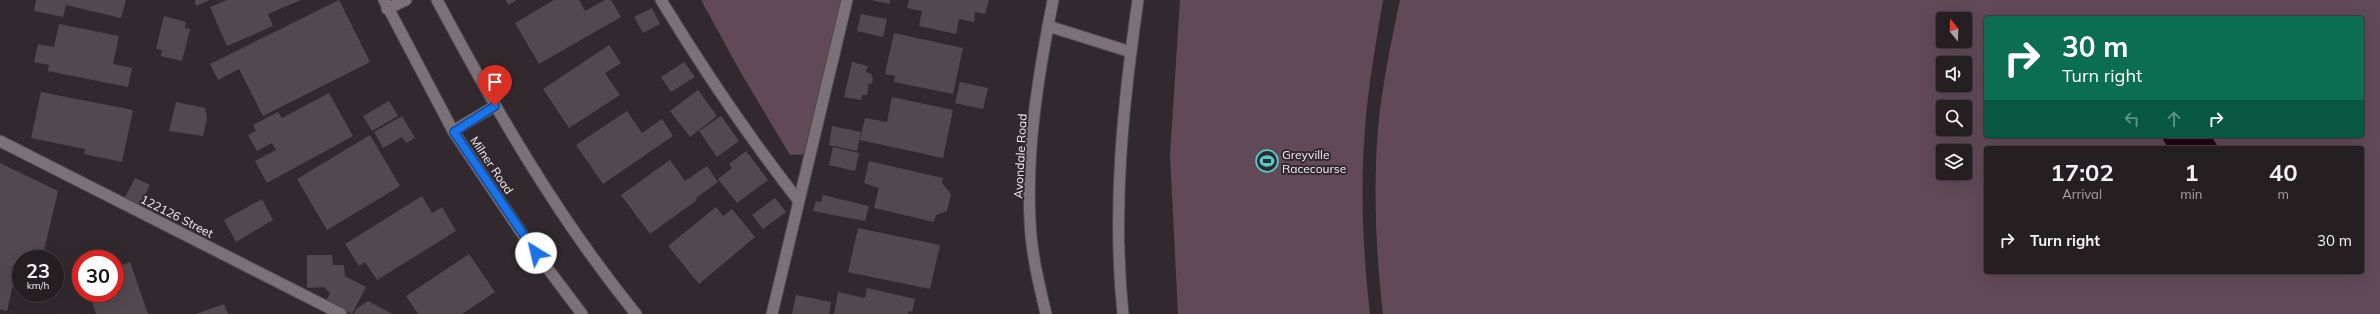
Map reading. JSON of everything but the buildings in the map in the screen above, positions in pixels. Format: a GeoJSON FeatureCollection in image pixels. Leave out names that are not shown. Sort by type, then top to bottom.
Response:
{"type":"FeatureCollection","features":[{"type":"Feature","properties":{"kind":"street"},"geometry":{"type":"LineString","coordinates":[[385,4],[406,0]]}},
{"type":"Feature","properties":{"kind":"street"},"geometry":{"type":"LineString","coordinates":[[437,0],[495,106],[556,203],[636,314]]}},
{"type":"Feature","properties":{"kind":"street"},"geometry":{"type":"LineString","coordinates":[[661,0],[705,71],[771,165],[798,200]]}},
{"type":"Feature","properties":{"kind":"street"},"geometry":{"type":"LineString","coordinates":[[772,314],[847,0]]}},
{"type":"Feature","properties":{"kind":"street","name":"Avondale Road"},"geometry":{"type":"LineString","coordinates":[[1046,314],[1030,221],[1032,144],[1038,76],[1053,0]]}},
{"type":"Feature","properties":{"kind":"street"},"geometry":{"type":"LineString","coordinates":[[1123,314],[1118,262],[1121,145],[1130,52],[1138,0]]}},
{"type":"Feature","properties":{"kind":"street","name":"Milner Road"},"geometry":{"type":"LineString","coordinates":[[385,4],[454,132],[527,241],[582,314]]}},
{"type":"Feature","properties":{"kind":"street"},"geometry":{"type":"LineString","coordinates":[[1048,26],[1130,52]]}},
{"type":"Feature","properties":{"kind":"street"},"geometry":{"type":"LineString","coordinates":[[454,132],[495,106]]}},
{"type":"Feature","properties":{"kind":"street","name":"122126 Street"},"geometry":{"type":"LineString","coordinates":[[0,141],[341,314]]}},
{"type":"Feature","properties":{"kind":"shaded area"},"geometry":{"type":"Polygon","coordinates":[[[701,0],[850,0],[812,154],[790,155],[741,73],[701,0]]]}},
{"type":"Feature","properties":{"kind":"shaded area","name":"Greyville Racecourse"},"geometry":{"type":"Polygon","coordinates":[[[1180,0],[1383,0],[1372,64],[1363,152],[1363,222],[1370,314],[1178,314],[1170,155],[1180,0]]]}},
{"type":"Feature","properties":{"kind":"shaded area"},"geometry":{"type":"Polygon","coordinates":[[[1400,0],[2380,0],[2380,314],[1383,314],[1376,222],[1376,151],[1382,96],[1400,0]]]}},
{"type":"Feature","properties":{"kind":"shaded area"},"geometry":{"type":"Polygon","coordinates":[[[2162,138],[2212,138],[2218,146],[2167,146],[2162,138]]]}},
{"type":"Feature","properties":{"kind":"place","name":"Greyville Racecourse"},"geometry":{"type":"Point","coordinates":[1267,161]}},
{"type":"Feature","properties":{"kind":"route"},"geometry":{"type":"LineString","coordinates":[[495,106],[454,132],[536,253]]}}]}
